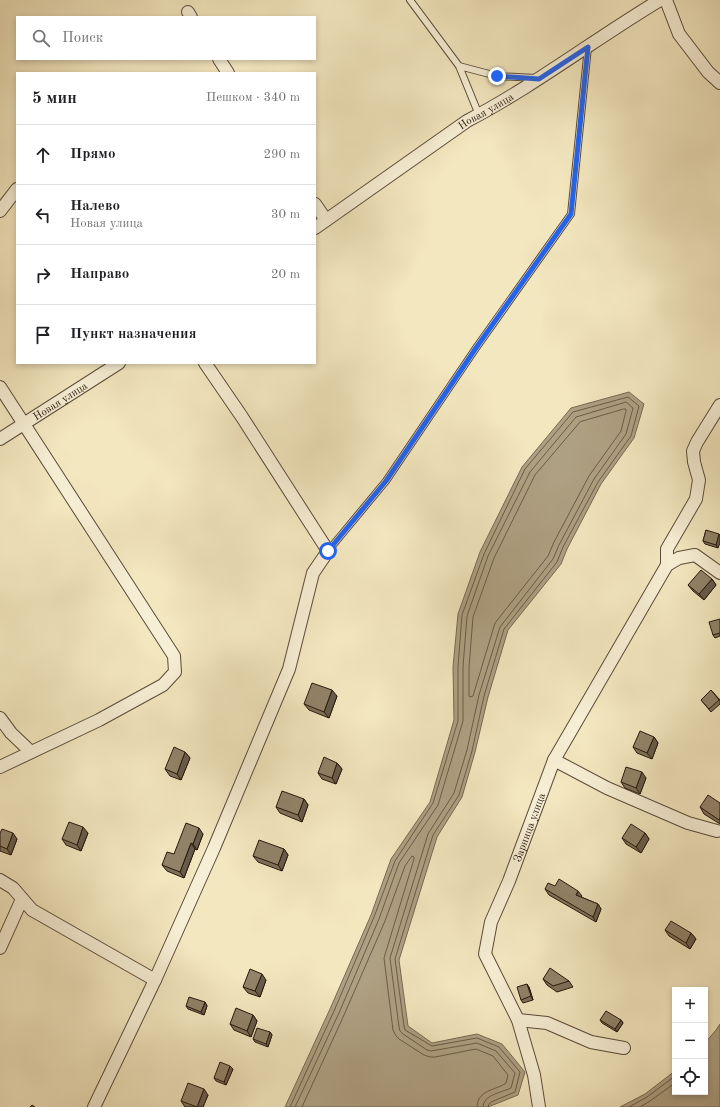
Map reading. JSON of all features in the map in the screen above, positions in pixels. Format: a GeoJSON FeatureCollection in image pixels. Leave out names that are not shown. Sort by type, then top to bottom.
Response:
{"type":"FeatureCollection","features":[{"type":"Feature","properties":{"kind":"street","name":"Новая улица"},"geometry":{"type":"LineString","coordinates":[[316,227],[466,122],[539,79],[627,20],[660,0]]}},
{"type":"Feature","properties":{"kind":"street"},"geometry":{"type":"LineString","coordinates":[[666,0],[679,34],[708,72],[720,83]]}},
{"type":"Feature","properties":{"kind":"street"},"geometry":{"type":"LineString","coordinates":[[220,60],[227,72]]}},
{"type":"Feature","properties":{"kind":"street"},"geometry":{"type":"LineString","coordinates":[[0,211],[16,190]]}},
{"type":"Feature","properties":{"kind":"street"},"geometry":{"type":"LineString","coordinates":[[316,205],[326,220]]}},
{"type":"Feature","properties":{"kind":"street","name":"Новая улица"},"geometry":{"type":"LineString","coordinates":[[0,439],[117,364]]}},
{"type":"Feature","properties":{"kind":"street"},"geometry":{"type":"LineString","coordinates":[[94,1107],[155,980],[214,848],[289,669],[313,573],[328,551],[206,364]]}},
{"type":"Feature","properties":{"kind":"street"},"geometry":{"type":"LineString","coordinates":[[0,387],[174,656],[175,672],[163,685],[99,720],[0,767]]}},
{"type":"Feature","properties":{"kind":"street"},"geometry":{"type":"LineString","coordinates":[[667,565],[667,549],[696,499],[698,480],[693,451],[720,405]]}},
{"type":"Feature","properties":{"kind":"street"},"geometry":{"type":"LineString","coordinates":[[667,565],[679,558],[695,554],[720,573]]}},
{"type":"Feature","properties":{"kind":"street","name":"Зарница улица"},"geometry":{"type":"LineString","coordinates":[[539,1107],[534,1075],[518,1020],[485,954],[491,922],[509,881],[554,760],[667,565]]}},
{"type":"Feature","properties":{"kind":"street"},"geometry":{"type":"LineString","coordinates":[[0,718],[12,733],[31,752]]}},
{"type":"Feature","properties":{"kind":"street"},"geometry":{"type":"LineString","coordinates":[[554,760],[607,788],[688,823],[717,831]]}},
{"type":"Feature","properties":{"kind":"street"},"geometry":{"type":"LineString","coordinates":[[0,880],[13,888],[32,910],[155,980]]}},
{"type":"Feature","properties":{"kind":"street"},"geometry":{"type":"LineString","coordinates":[[0,948],[22,899]]}},
{"type":"Feature","properties":{"kind":"street"},"geometry":{"type":"LineString","coordinates":[[518,1020],[547,1023],[591,1042],[624,1048]]}},
{"type":"Feature","properties":{"kind":"lane"},"geometry":{"type":"LineString","coordinates":[[410,0],[459,66],[480,115]]}},
{"type":"Feature","properties":{"kind":"lane"},"geometry":{"type":"LineString","coordinates":[[328,551],[386,481],[476,348],[571,214],[588,47]]}},
{"type":"Feature","properties":{"kind":"lane"},"geometry":{"type":"LineString","coordinates":[[459,66],[497,76],[539,79]]}},
{"type":"Feature","properties":{"kind":"water"},"geometry":{"type":"Polygon","coordinates":[[[629,392],[644,404],[634,438],[601,484],[567,549],[561,564],[508,630],[488,697],[475,752],[462,797],[437,837],[399,960],[408,1026],[432,1043],[477,1034],[502,1044],[525,1072],[518,1095],[488,1107],[285,1107],[371,915],[391,859],[430,802],[454,720],[453,667],[458,614],[480,552],[522,467],[571,408],[629,392]]]}},
{"type":"Feature","properties":{"kind":"water"},"geometry":{"type":"Polygon","coordinates":[[[720,1024],[720,1107],[620,1107],[645,1094],[672,1073],[672,1095],[708,1095],[708,1039],[720,1024]]]}},
{"type":"Feature","properties":{"kind":"building"},"geometry":{"type":"Polygon","coordinates":[[[706,530],[719,534],[716,545],[703,541],[706,530]]]}},
{"type":"Feature","properties":{"kind":"building"},"geometry":{"type":"Polygon","coordinates":[[[701,570],[712,579],[699,594],[688,585],[701,570]]]}},
{"type":"Feature","properties":{"kind":"building"},"geometry":{"type":"Polygon","coordinates":[[[720,619],[720,633],[713,635],[709,622],[720,619]]]}},
{"type":"Feature","properties":{"kind":"building"},"geometry":{"type":"Polygon","coordinates":[[[312,683],[332,690],[324,712],[304,704],[312,683]]]}},
{"type":"Feature","properties":{"kind":"building"},"geometry":{"type":"Polygon","coordinates":[[[711,690],[719,700],[709,709],[701,700],[711,690]]]}},
{"type":"Feature","properties":{"kind":"building"},"geometry":{"type":"Polygon","coordinates":[[[640,731],[654,737],[647,753],[633,747],[640,731]]]}},
{"type":"Feature","properties":{"kind":"building"},"geometry":{"type":"Polygon","coordinates":[[[174,747],[185,752],[177,774],[165,769],[174,747]]]}},
{"type":"Feature","properties":{"kind":"building"},"geometry":{"type":"Polygon","coordinates":[[[324,757],[337,763],[332,778],[318,773],[324,757]]]}},
{"type":"Feature","properties":{"kind":"building"},"geometry":{"type":"Polygon","coordinates":[[[626,767],[642,772],[636,788],[621,782],[626,767]]]}},
{"type":"Feature","properties":{"kind":"building"},"geometry":{"type":"Polygon","coordinates":[[[282,791],[304,799],[298,815],[276,807],[282,791]]]}},
{"type":"Feature","properties":{"kind":"building"},"geometry":{"type":"Polygon","coordinates":[[[708,795],[720,803],[719,820],[700,807],[708,795]]]}},
{"type":"Feature","properties":{"kind":"building"},"geometry":{"type":"Polygon","coordinates":[[[69,822],[83,827],[77,845],[62,839],[69,822]]]}},
{"type":"Feature","properties":{"kind":"building"},"geometry":{"type":"Polygon","coordinates":[[[186,823],[199,828],[193,844],[191,843],[180,872],[162,865],[167,852],[174,854],[186,823]]]}},
{"type":"Feature","properties":{"kind":"building"},"geometry":{"type":"Polygon","coordinates":[[[631,824],[645,833],[636,847],[622,838],[631,824]]]}},
{"type":"Feature","properties":{"kind":"building"},"geometry":{"type":"Polygon","coordinates":[[[2,829],[13,833],[7,849],[0,846],[0,833],[2,829]]]}},
{"type":"Feature","properties":{"kind":"building"},"geometry":{"type":"Polygon","coordinates":[[[259,840],[284,849],[278,865],[253,856],[259,840]]]}},
{"type":"Feature","properties":{"kind":"building"},"geometry":{"type":"Polygon","coordinates":[[[559,879],[578,891],[576,895],[598,904],[593,917],[545,889],[548,883],[555,886],[559,879]]]}},
{"type":"Feature","properties":{"kind":"building"},"geometry":{"type":"Polygon","coordinates":[[[671,921],[691,933],[686,943],[665,930],[671,921]]]}},
{"type":"Feature","properties":{"kind":"building"},"geometry":{"type":"Polygon","coordinates":[[[550,968],[569,981],[553,986],[543,979],[550,968]]]}},
{"type":"Feature","properties":{"kind":"building"},"geometry":{"type":"Polygon","coordinates":[[[250,969],[262,974],[255,991],[243,987],[250,969]]]}},
{"type":"Feature","properties":{"kind":"building"},"geometry":{"type":"Polygon","coordinates":[[[527,984],[531,996],[521,1000],[517,987],[527,984]]]}},
{"type":"Feature","properties":{"kind":"building"},"geometry":{"type":"Polygon","coordinates":[[[189,997],[205,1002],[201,1012],[186,1006],[189,997]]]}},
{"type":"Feature","properties":{"kind":"building"},"geometry":{"type":"Polygon","coordinates":[[[236,1008],[253,1015],[247,1031],[230,1024],[236,1008]]]}},
{"type":"Feature","properties":{"kind":"building"},"geometry":{"type":"Polygon","coordinates":[[[606,1011],[621,1020],[615,1029],[600,1020],[606,1011]]]}},
{"type":"Feature","properties":{"kind":"building"},"geometry":{"type":"Polygon","coordinates":[[[257,1028],[270,1032],[266,1044],[253,1039],[257,1028]]]}},
{"type":"Feature","properties":{"kind":"building"},"geometry":{"type":"Polygon","coordinates":[[[220,1062],[230,1066],[224,1082],[214,1078],[220,1062]]]}},
{"type":"Feature","properties":{"kind":"building"},"geometry":{"type":"Polygon","coordinates":[[[188,1083],[204,1089],[197,1107],[181,1101],[188,1083]]]}},
{"type":"Feature","properties":{"kind":"route"},"geometry":{"type":"LineString","coordinates":[[328,551],[386,481],[476,348],[571,214],[588,47],[539,79],[497,76]]}}]}
